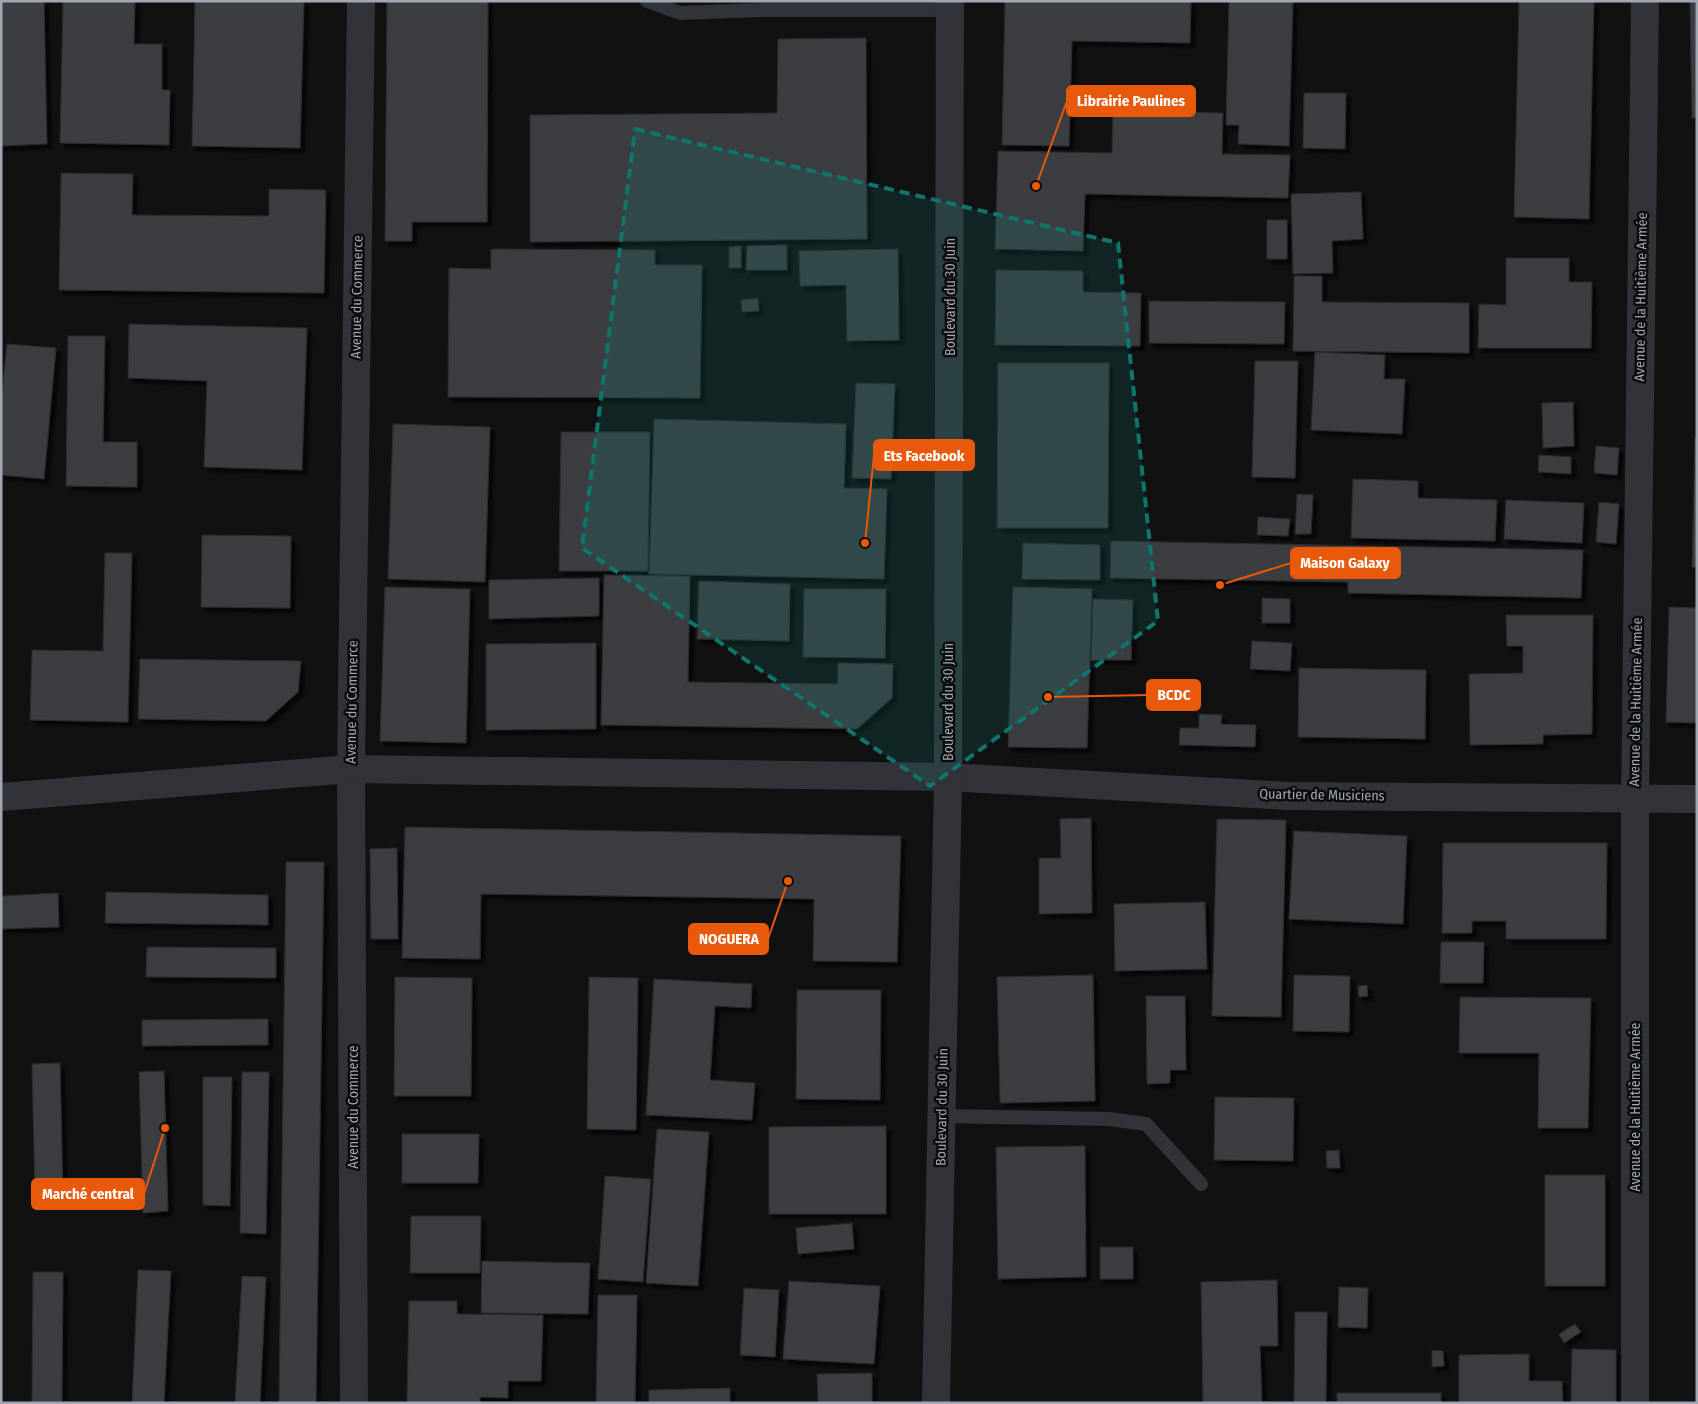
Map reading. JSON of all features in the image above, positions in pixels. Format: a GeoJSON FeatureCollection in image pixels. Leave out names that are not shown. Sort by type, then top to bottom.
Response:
{"type":"FeatureCollection","features":[{"type":"Feature","properties":{"kind":"street","name":"Avenue du Commerce"},"geometry":{"type":"LineString","coordinates":[[354,1403],[351,769],[361,1]]}},
{"type":"Feature","properties":{"kind":"street","name":"Avenue de la Huitième Armée"},"geometry":{"type":"LineString","coordinates":[[1636,1403],[1635,798],[1645,1]]}},
{"type":"Feature","properties":{"kind":"street","name":"Boulevard du 30 Juin"},"geometry":{"type":"LineString","coordinates":[[936,1403],[948,777],[950,6]]}},
{"type":"Feature","properties":{"kind":"street","name":"Quartier de Musiciens"},"geometry":{"type":"LineString","coordinates":[[1,797],[351,769],[948,777],[1290,796],[1697,799]]}},
{"type":"Feature","properties":{"kind":"lane"},"geometry":{"type":"LineString","coordinates":[[647,1],[680,13],[950,6]]}},
{"type":"Feature","properties":{"kind":"lane"},"geometry":{"type":"LineString","coordinates":[[941,1116],[1109,1119],[1146,1124],[1201,1184]]}},
{"type":"Feature","properties":{"kind":"highlighted area"},"geometry":{"type":"Polygon","coordinates":[[[635,129],[1118,243],[1158,621],[930,786],[582,548],[635,129]]]}},
{"type":"Feature","properties":{"kind":"building"},"geometry":{"type":"Polygon","coordinates":[[[1,1],[44,1],[47,144],[1,146],[1,1]]]}},
{"type":"Feature","properties":{"kind":"building"},"geometry":{"type":"Polygon","coordinates":[[[63,1],[135,1],[134,44],[162,44],[162,90],[170,90],[169,145],[60,143],[63,1]]]}},
{"type":"Feature","properties":{"kind":"building"},"geometry":{"type":"Polygon","coordinates":[[[195,1],[304,1],[300,148],[192,146],[195,1]]]}},
{"type":"Feature","properties":{"kind":"building"},"geometry":{"type":"Polygon","coordinates":[[[387,1],[488,1],[487,222],[412,222],[412,241],[385,241],[387,1]]]}},
{"type":"Feature","properties":{"kind":"building"},"geometry":{"type":"Polygon","coordinates":[[[1005,1],[1191,1],[1190,43],[1072,41],[1069,146],[1002,145],[1005,1]]]}},
{"type":"Feature","properties":{"kind":"building"},"geometry":{"type":"Polygon","coordinates":[[[1229,1],[1293,1],[1289,146],[1238,144],[1239,125],[1226,125],[1229,1]]]}},
{"type":"Feature","properties":{"kind":"building"},"geometry":{"type":"Polygon","coordinates":[[[1519,1],[1594,1],[1589,219],[1514,217],[1519,1]]]}},
{"type":"Feature","properties":{"kind":"building"},"geometry":{"type":"Polygon","coordinates":[[[1690,2],[1697,2],[1697,118],[1692,118],[1690,2]]]}},
{"type":"Feature","properties":{"kind":"building"},"geometry":{"type":"Polygon","coordinates":[[[866,38],[867,239],[530,242],[530,115],[777,113],[778,39],[866,38]]]}},
{"type":"Feature","properties":{"kind":"building"},"geometry":{"type":"Polygon","coordinates":[[[1304,93],[1346,93],[1345,149],[1303,148],[1304,93]]]}},
{"type":"Feature","properties":{"kind":"building"},"geometry":{"type":"Polygon","coordinates":[[[1113,111],[1223,113],[1222,154],[1290,155],[1288,198],[1085,194],[1083,251],[995,249],[998,151],[1112,153],[1113,111]]]}},
{"type":"Feature","properties":{"kind":"building"},"geometry":{"type":"Polygon","coordinates":[[[61,173],[133,174],[132,215],[269,216],[269,189],[326,190],[324,293],[59,290],[61,173]]]}},
{"type":"Feature","properties":{"kind":"building"},"geometry":{"type":"Polygon","coordinates":[[[1361,192],[1363,239],[1332,241],[1333,273],[1293,274],[1291,194],[1361,192]]]}},
{"type":"Feature","properties":{"kind":"building"},"geometry":{"type":"Polygon","coordinates":[[[1267,220],[1287,220],[1287,259],[1267,259],[1267,220]]]}},
{"type":"Feature","properties":{"kind":"building"},"geometry":{"type":"Polygon","coordinates":[[[787,245],[787,270],[746,270],[747,246],[787,245]]]}},
{"type":"Feature","properties":{"kind":"building"},"geometry":{"type":"Polygon","coordinates":[[[741,246],[741,268],[729,268],[729,247],[741,246]]]}},
{"type":"Feature","properties":{"kind":"building"},"geometry":{"type":"Polygon","coordinates":[[[491,249],[655,250],[655,265],[702,265],[700,398],[448,397],[449,268],[491,269],[491,249]]]}},
{"type":"Feature","properties":{"kind":"building"},"geometry":{"type":"Polygon","coordinates":[[[898,249],[899,340],[847,341],[846,285],[800,286],[799,251],[898,249]]]}},
{"type":"Feature","properties":{"kind":"building"},"geometry":{"type":"Polygon","coordinates":[[[1506,258],[1569,258],[1569,282],[1592,282],[1591,348],[1478,348],[1479,304],[1506,305],[1506,258]]]}},
{"type":"Feature","properties":{"kind":"building"},"geometry":{"type":"Polygon","coordinates":[[[996,270],[1083,271],[1083,292],[1141,293],[1140,346],[995,345],[996,270]]]}},
{"type":"Feature","properties":{"kind":"building"},"geometry":{"type":"Polygon","coordinates":[[[1294,276],[1322,276],[1322,302],[1469,303],[1469,353],[1293,351],[1294,276]]]}},
{"type":"Feature","properties":{"kind":"building"},"geometry":{"type":"Polygon","coordinates":[[[758,298],[759,311],[742,312],[741,300],[758,298]]]}},
{"type":"Feature","properties":{"kind":"building"},"geometry":{"type":"Polygon","coordinates":[[[1149,301],[1285,302],[1284,344],[1149,343],[1149,301]]]}},
{"type":"Feature","properties":{"kind":"building"},"geometry":{"type":"Polygon","coordinates":[[[129,324],[307,328],[302,470],[204,467],[207,381],[128,378],[129,324]]]}},
{"type":"Feature","properties":{"kind":"building"},"geometry":{"type":"Polygon","coordinates":[[[68,336],[105,336],[103,442],[137,442],[137,487],[66,486],[68,336]]]}},
{"type":"Feature","properties":{"kind":"building"},"geometry":{"type":"Polygon","coordinates":[[[7,344],[56,348],[44,479],[1,475],[1,401],[7,344]]]}},
{"type":"Feature","properties":{"kind":"building"},"geometry":{"type":"Polygon","coordinates":[[[1315,352],[1385,355],[1384,379],[1405,379],[1402,434],[1311,430],[1315,352]]]}},
{"type":"Feature","properties":{"kind":"building"},"geometry":{"type":"Polygon","coordinates":[[[1255,361],[1298,361],[1295,478],[1252,477],[1255,361]]]}},
{"type":"Feature","properties":{"kind":"building"},"geometry":{"type":"Polygon","coordinates":[[[998,363],[1109,363],[1108,528],[997,528],[998,363]]]}},
{"type":"Feature","properties":{"kind":"building"},"geometry":{"type":"Polygon","coordinates":[[[856,383],[895,384],[891,479],[852,478],[856,383]]]}},
{"type":"Feature","properties":{"kind":"building"},"geometry":{"type":"Polygon","coordinates":[[[1573,402],[1574,446],[1543,448],[1542,403],[1573,402]]]}},
{"type":"Feature","properties":{"kind":"building"},"geometry":{"type":"Polygon","coordinates":[[[654,419],[846,424],[844,488],[887,489],[884,579],[649,574],[654,419]]]}},
{"type":"Feature","properties":{"kind":"building"},"geometry":{"type":"Polygon","coordinates":[[[393,424],[490,427],[485,582],[388,579],[393,424]]]}},
{"type":"Feature","properties":{"kind":"building"},"geometry":{"type":"Polygon","coordinates":[[[561,432],[650,432],[648,571],[559,571],[561,432]]]}},
{"type":"Feature","properties":{"kind":"building"},"geometry":{"type":"Polygon","coordinates":[[[1695,438],[1697,438],[1697,567],[1692,567],[1695,438]]]}},
{"type":"Feature","properties":{"kind":"building"},"geometry":{"type":"Polygon","coordinates":[[[1596,446],[1619,448],[1617,475],[1594,473],[1596,446]]]}},
{"type":"Feature","properties":{"kind":"building"},"geometry":{"type":"Polygon","coordinates":[[[1539,455],[1571,457],[1571,474],[1538,472],[1539,455]]]}},
{"type":"Feature","properties":{"kind":"building"},"geometry":{"type":"Polygon","coordinates":[[[1353,479],[1418,481],[1418,498],[1497,500],[1495,541],[1351,538],[1353,479]]]}},
{"type":"Feature","properties":{"kind":"building"},"geometry":{"type":"Polygon","coordinates":[[[1297,494],[1313,495],[1311,534],[1295,534],[1297,494]]]}},
{"type":"Feature","properties":{"kind":"building"},"geometry":{"type":"Polygon","coordinates":[[[1506,500],[1584,503],[1582,543],[1504,539],[1506,500]]]}},
{"type":"Feature","properties":{"kind":"building"},"geometry":{"type":"Polygon","coordinates":[[[1599,502],[1619,504],[1616,544],[1596,542],[1599,502]]]}},
{"type":"Feature","properties":{"kind":"building"},"geometry":{"type":"Polygon","coordinates":[[[1258,517],[1290,519],[1288,536],[1257,535],[1258,517]]]}},
{"type":"Feature","properties":{"kind":"building"},"geometry":{"type":"Polygon","coordinates":[[[202,535],[291,536],[290,608],[201,607],[202,535]]]}},
{"type":"Feature","properties":{"kind":"building"},"geometry":{"type":"Polygon","coordinates":[[[1111,541],[1583,550],[1581,598],[1348,593],[1348,582],[1110,578],[1111,541]]]}},
{"type":"Feature","properties":{"kind":"building"},"geometry":{"type":"Polygon","coordinates":[[[1023,543],[1100,545],[1100,580],[1022,579],[1023,543]]]}},
{"type":"Feature","properties":{"kind":"building"},"geometry":{"type":"Polygon","coordinates":[[[105,553],[132,553],[128,722],[30,720],[32,650],[103,651],[105,553]]]}},
{"type":"Feature","properties":{"kind":"building"},"geometry":{"type":"Polygon","coordinates":[[[604,575],[690,576],[688,682],[838,684],[838,663],[893,664],[892,698],[857,729],[601,725],[604,575]]]}},
{"type":"Feature","properties":{"kind":"building"},"geometry":{"type":"Polygon","coordinates":[[[599,578],[599,616],[489,619],[489,580],[599,578]]]}},
{"type":"Feature","properties":{"kind":"building"},"geometry":{"type":"Polygon","coordinates":[[[699,581],[790,584],[789,641],[697,639],[699,581]]]}},
{"type":"Feature","properties":{"kind":"building"},"geometry":{"type":"Polygon","coordinates":[[[385,587],[470,589],[466,743],[380,741],[385,587]]]}},
{"type":"Feature","properties":{"kind":"building"},"geometry":{"type":"Polygon","coordinates":[[[1013,587],[1092,589],[1087,748],[1008,747],[1013,587]]]}},
{"type":"Feature","properties":{"kind":"building"},"geometry":{"type":"Polygon","coordinates":[[[804,589],[886,589],[885,658],[803,657],[804,589]]]}},
{"type":"Feature","properties":{"kind":"building"},"geometry":{"type":"Polygon","coordinates":[[[1262,598],[1290,599],[1290,623],[1262,623],[1262,598]]]}},
{"type":"Feature","properties":{"kind":"building"},"geometry":{"type":"Polygon","coordinates":[[[1093,599],[1133,600],[1131,660],[1091,660],[1093,599]]]}},
{"type":"Feature","properties":{"kind":"building"},"geometry":{"type":"Polygon","coordinates":[[[1669,607],[1697,608],[1697,723],[1666,722],[1669,607]]]}},
{"type":"Feature","properties":{"kind":"building"},"geometry":{"type":"Polygon","coordinates":[[[1506,615],[1593,615],[1592,734],[1543,735],[1543,744],[1470,745],[1469,674],[1523,673],[1523,646],[1507,646],[1506,615]]]}},
{"type":"Feature","properties":{"kind":"building"},"geometry":{"type":"Polygon","coordinates":[[[1252,641],[1292,643],[1290,671],[1250,669],[1252,641]]]}},
{"type":"Feature","properties":{"kind":"building"},"geometry":{"type":"Polygon","coordinates":[[[596,643],[596,729],[486,730],[486,644],[596,643]]]}},
{"type":"Feature","properties":{"kind":"building"},"geometry":{"type":"Polygon","coordinates":[[[140,659],[301,661],[298,692],[266,721],[138,719],[140,659]]]}},
{"type":"Feature","properties":{"kind":"building"},"geometry":{"type":"Polygon","coordinates":[[[1299,668],[1426,670],[1425,739],[1298,737],[1299,668]]]}},
{"type":"Feature","properties":{"kind":"building"},"geometry":{"type":"Polygon","coordinates":[[[1199,714],[1222,715],[1221,724],[1256,725],[1255,747],[1179,745],[1180,728],[1199,728],[1199,714]]]}},
{"type":"Feature","properties":{"kind":"building"},"geometry":{"type":"Polygon","coordinates":[[[1091,818],[1092,913],[1039,914],[1039,858],[1061,858],[1060,819],[1091,818]]]}},
{"type":"Feature","properties":{"kind":"building"},"geometry":{"type":"Polygon","coordinates":[[[1217,819],[1286,820],[1281,1017],[1212,1016],[1217,819]]]}},
{"type":"Feature","properties":{"kind":"building"},"geometry":{"type":"Polygon","coordinates":[[[405,827],[901,836],[897,962],[813,961],[814,899],[481,894],[480,959],[402,958],[405,827]]]}},
{"type":"Feature","properties":{"kind":"building"},"geometry":{"type":"Polygon","coordinates":[[[1294,831],[1407,836],[1403,924],[1289,919],[1294,831]]]}},
{"type":"Feature","properties":{"kind":"building"},"geometry":{"type":"Polygon","coordinates":[[[1443,843],[1607,843],[1606,939],[1506,939],[1506,921],[1472,921],[1472,933],[1442,933],[1443,843]]]}},
{"type":"Feature","properties":{"kind":"building"},"geometry":{"type":"Polygon","coordinates":[[[397,848],[398,939],[371,939],[370,849],[397,848]]]}},
{"type":"Feature","properties":{"kind":"building"},"geometry":{"type":"Polygon","coordinates":[[[286,862],[324,862],[316,1403],[279,1403],[286,862]]]}},
{"type":"Feature","properties":{"kind":"building"},"geometry":{"type":"Polygon","coordinates":[[[106,892],[268,895],[268,925],[105,923],[106,892]]]}},
{"type":"Feature","properties":{"kind":"building"},"geometry":{"type":"Polygon","coordinates":[[[58,893],[59,927],[1,929],[1,896],[58,893]]]}},
{"type":"Feature","properties":{"kind":"building"},"geometry":{"type":"Polygon","coordinates":[[[1205,902],[1207,969],[1115,971],[1114,904],[1205,902]]]}},
{"type":"Feature","properties":{"kind":"building"},"geometry":{"type":"Polygon","coordinates":[[[1441,942],[1484,942],[1483,983],[1440,983],[1441,942]]]}},
{"type":"Feature","properties":{"kind":"building"},"geometry":{"type":"Polygon","coordinates":[[[147,947],[276,948],[276,978],[146,977],[147,947]]]}},
{"type":"Feature","properties":{"kind":"building"},"geometry":{"type":"Polygon","coordinates":[[[1093,975],[1095,1101],[1000,1103],[997,977],[1093,975]]]}},
{"type":"Feature","properties":{"kind":"building"},"geometry":{"type":"Polygon","coordinates":[[[1294,975],[1350,976],[1349,1032],[1293,1031],[1294,975]]]}},
{"type":"Feature","properties":{"kind":"building"},"geometry":{"type":"Polygon","coordinates":[[[395,977],[472,978],[471,1096],[394,1096],[395,977]]]}},
{"type":"Feature","properties":{"kind":"building"},"geometry":{"type":"Polygon","coordinates":[[[589,977],[638,978],[636,1130],[587,1129],[589,977]]]}},
{"type":"Feature","properties":{"kind":"building"},"geometry":{"type":"Polygon","coordinates":[[[654,979],[752,984],[751,1008],[715,1006],[710,1080],[755,1083],[752,1120],[646,1115],[654,979]]]}},
{"type":"Feature","properties":{"kind":"building"},"geometry":{"type":"Polygon","coordinates":[[[1367,985],[1368,996],[1359,997],[1358,986],[1367,985]]]}},
{"type":"Feature","properties":{"kind":"building"},"geometry":{"type":"Polygon","coordinates":[[[797,990],[881,990],[880,1100],[796,1099],[797,990]]]}},
{"type":"Feature","properties":{"kind":"building"},"geometry":{"type":"Polygon","coordinates":[[[1146,996],[1185,996],[1186,1070],[1170,1070],[1170,1083],[1147,1084],[1146,996]]]}},
{"type":"Feature","properties":{"kind":"building"},"geometry":{"type":"Polygon","coordinates":[[[1460,997],[1591,998],[1588,1128],[1538,1128],[1539,1053],[1459,1053],[1460,997]]]}},
{"type":"Feature","properties":{"kind":"building"},"geometry":{"type":"Polygon","coordinates":[[[268,1019],[268,1045],[142,1046],[142,1020],[268,1019]]]}},
{"type":"Feature","properties":{"kind":"building"},"geometry":{"type":"Polygon","coordinates":[[[60,1063],[63,1196],[35,1196],[32,1064],[60,1063]]]}},
{"type":"Feature","properties":{"kind":"building"},"geometry":{"type":"Polygon","coordinates":[[[164,1071],[168,1211],[143,1213],[139,1072],[164,1071]]]}},
{"type":"Feature","properties":{"kind":"building"},"geometry":{"type":"Polygon","coordinates":[[[242,1072],[269,1072],[266,1234],[240,1233],[242,1072]]]}},
{"type":"Feature","properties":{"kind":"building"},"geometry":{"type":"Polygon","coordinates":[[[203,1077],[232,1077],[230,1206],[203,1205],[203,1077]]]}},
{"type":"Feature","properties":{"kind":"building"},"geometry":{"type":"Polygon","coordinates":[[[1215,1097],[1294,1098],[1293,1161],[1214,1160],[1215,1097]]]}},
{"type":"Feature","properties":{"kind":"building"},"geometry":{"type":"Polygon","coordinates":[[[886,1126],[886,1214],[769,1214],[769,1127],[886,1126]]]}},
{"type":"Feature","properties":{"kind":"building"},"geometry":{"type":"Polygon","coordinates":[[[657,1129],[709,1132],[698,1286],[646,1283],[657,1129]]]}},
{"type":"Feature","properties":{"kind":"building"},"geometry":{"type":"Polygon","coordinates":[[[402,1134],[479,1134],[478,1183],[402,1183],[402,1134]]]}},
{"type":"Feature","properties":{"kind":"building"},"geometry":{"type":"Polygon","coordinates":[[[1085,1146],[1086,1277],[998,1279],[996,1147],[1085,1146]]]}},
{"type":"Feature","properties":{"kind":"building"},"geometry":{"type":"Polygon","coordinates":[[[1339,1150],[1340,1168],[1327,1168],[1326,1151],[1339,1150]]]}},
{"type":"Feature","properties":{"kind":"building"},"geometry":{"type":"Polygon","coordinates":[[[1545,1175],[1605,1175],[1605,1286],[1545,1286],[1545,1175]]]}},
{"type":"Feature","properties":{"kind":"building"},"geometry":{"type":"Polygon","coordinates":[[[605,1176],[651,1179],[643,1282],[598,1279],[605,1176]]]}},
{"type":"Feature","properties":{"kind":"building"},"geometry":{"type":"Polygon","coordinates":[[[411,1216],[481,1216],[480,1273],[410,1273],[411,1216]]]}},
{"type":"Feature","properties":{"kind":"building"},"geometry":{"type":"Polygon","coordinates":[[[852,1223],[854,1249],[798,1254],[796,1228],[852,1223]]]}},
{"type":"Feature","properties":{"kind":"building"},"geometry":{"type":"Polygon","coordinates":[[[1100,1247],[1133,1247],[1133,1279],[1100,1279],[1100,1247]]]}},
{"type":"Feature","properties":{"kind":"building"},"geometry":{"type":"Polygon","coordinates":[[[482,1261],[590,1263],[588,1314],[481,1313],[482,1261]]]}},
{"type":"Feature","properties":{"kind":"building"},"geometry":{"type":"Polygon","coordinates":[[[138,1270],[171,1271],[164,1403],[132,1403],[138,1270]]]}},
{"type":"Feature","properties":{"kind":"building"},"geometry":{"type":"Polygon","coordinates":[[[33,1272],[63,1272],[62,1402],[32,1402],[33,1272]]]}},
{"type":"Feature","properties":{"kind":"building"},"geometry":{"type":"Polygon","coordinates":[[[242,1276],[266,1277],[260,1403],[235,1403],[242,1276]]]}},
{"type":"Feature","properties":{"kind":"building"},"geometry":{"type":"Polygon","coordinates":[[[1277,1280],[1278,1346],[1260,1346],[1262,1403],[1203,1403],[1201,1282],[1277,1280]]]}},
{"type":"Feature","properties":{"kind":"building"},"geometry":{"type":"Polygon","coordinates":[[[789,1281],[880,1286],[874,1364],[783,1359],[789,1281]]]}},
{"type":"Feature","properties":{"kind":"building"},"geometry":{"type":"Polygon","coordinates":[[[1339,1287],[1368,1288],[1367,1328],[1338,1327],[1339,1287]]]}},
{"type":"Feature","properties":{"kind":"building"},"geometry":{"type":"Polygon","coordinates":[[[744,1288],[779,1290],[775,1357],[740,1355],[744,1288]]]}},
{"type":"Feature","properties":{"kind":"building"},"geometry":{"type":"Polygon","coordinates":[[[598,1295],[637,1295],[635,1403],[596,1403],[598,1295]]]}},
{"type":"Feature","properties":{"kind":"building"},"geometry":{"type":"Polygon","coordinates":[[[409,1301],[457,1301],[457,1314],[543,1315],[541,1381],[508,1381],[508,1398],[480,1397],[480,1403],[407,1403],[409,1301]]]}},
{"type":"Feature","properties":{"kind":"building"},"geometry":{"type":"Polygon","coordinates":[[[1295,1312],[1327,1312],[1326,1403],[1294,1403],[1295,1312]]]}},
{"type":"Feature","properties":{"kind":"building"},"geometry":{"type":"Polygon","coordinates":[[[1575,1324],[1581,1332],[1564,1343],[1559,1334],[1575,1324]]]}},
{"type":"Feature","properties":{"kind":"building"},"geometry":{"type":"Polygon","coordinates":[[[1572,1349],[1616,1350],[1616,1403],[1571,1403],[1572,1349]]]}},
{"type":"Feature","properties":{"kind":"building"},"geometry":{"type":"Polygon","coordinates":[[[1432,1350],[1443,1351],[1444,1366],[1432,1367],[1432,1350]]]}},
{"type":"Feature","properties":{"kind":"building"},"geometry":{"type":"Polygon","coordinates":[[[1529,1354],[1529,1381],[1562,1381],[1563,1403],[1459,1403],[1459,1355],[1529,1354]]]}},
{"type":"Feature","properties":{"kind":"building"},"geometry":{"type":"Polygon","coordinates":[[[872,1373],[872,1403],[818,1403],[817,1374],[872,1373]]]}},
{"type":"Feature","properties":{"kind":"building"},"geometry":{"type":"Polygon","coordinates":[[[730,1388],[730,1403],[649,1403],[649,1390],[730,1388]]]}},
{"type":"Feature","properties":{"kind":"building"},"geometry":{"type":"Polygon","coordinates":[[[1337,1393],[1441,1393],[1441,1403],[1337,1403],[1337,1393]]]}},
{"type":"Feature","properties":{"kind":"place","name":"Librairie Paulines"},"geometry":{"type":"Point","coordinates":[1036,186]}},
{"type":"Feature","properties":{"kind":"place","name":"Ets Facebook"},"geometry":{"type":"Point","coordinates":[865,543]}},
{"type":"Feature","properties":{"kind":"place","name":"Maison Galaxy"},"geometry":{"type":"Point","coordinates":[1220,585]}},
{"type":"Feature","properties":{"kind":"place","name":"BCDC"},"geometry":{"type":"Point","coordinates":[1048,697]}},
{"type":"Feature","properties":{"kind":"place","name":"NOGUERA"},"geometry":{"type":"Point","coordinates":[788,881]}},
{"type":"Feature","properties":{"kind":"place","name":"Marché central"},"geometry":{"type":"Point","coordinates":[165,1128]}}]}
